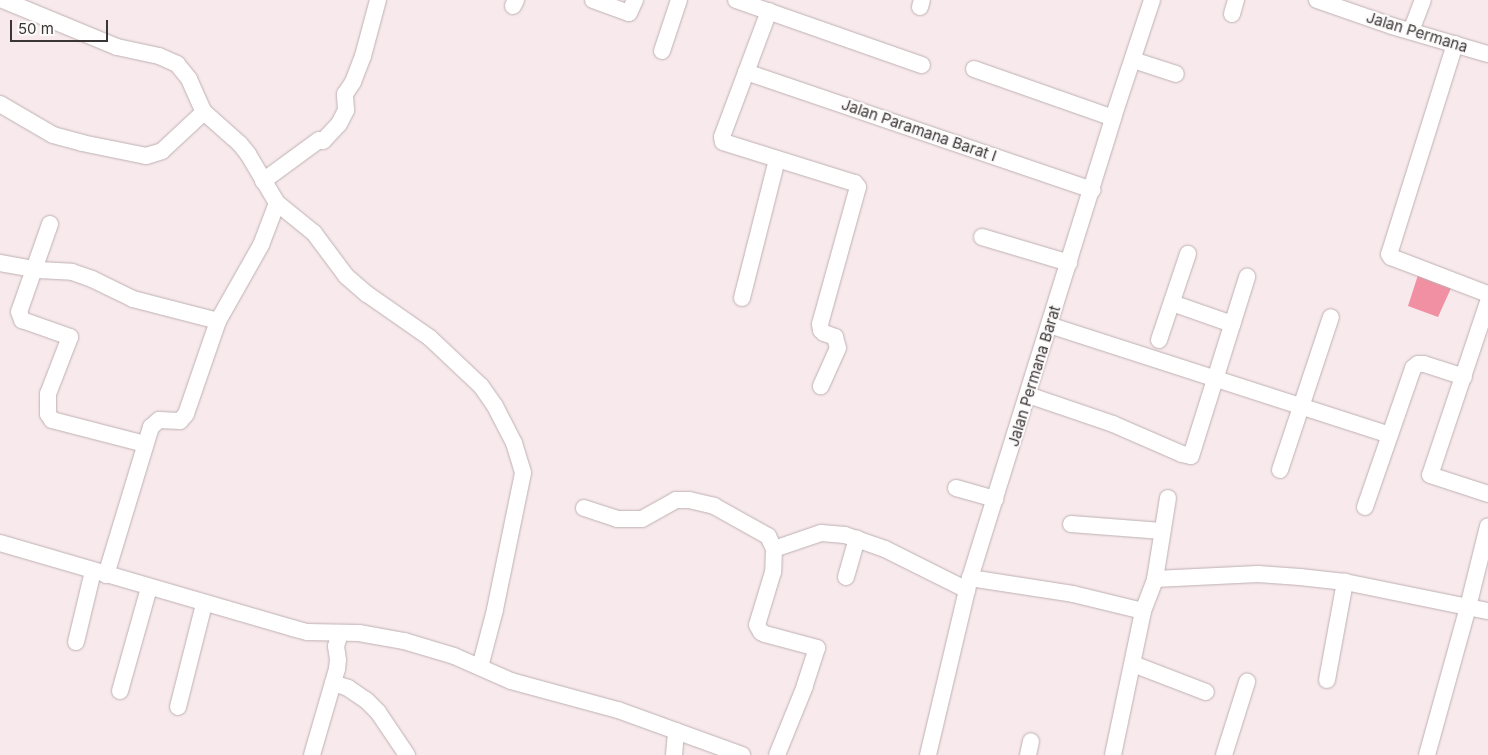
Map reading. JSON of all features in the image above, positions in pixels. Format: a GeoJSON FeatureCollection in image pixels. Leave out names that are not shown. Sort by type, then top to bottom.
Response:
{"type":"FeatureCollection","features":[{"type":"Feature","properties":{"kind":"street"},"geometry":{"type":"LineString","coordinates":[[3,0],[117,47],[159,56],[177,64],[189,79],[204,112],[240,144],[276,203],[314,233],[346,276],[367,294],[430,338],[481,386],[495,406],[522,462],[522,482],[495,610],[480,667]]}},
{"type":"Feature","properties":{"kind":"street"},"geometry":{"type":"LineString","coordinates":[[263,181],[319,140],[323,141],[339,124],[346,110],[345,94],[353,82],[363,56],[378,0]]}},
{"type":"Feature","properties":{"kind":"street"},"geometry":{"type":"LineString","coordinates":[[593,0],[629,13],[635,0]]}},
{"type":"Feature","properties":{"kind":"street"},"geometry":{"type":"LineString","coordinates":[[662,51],[679,0]]}},
{"type":"Feature","properties":{"kind":"street","name":"Jalan Permana Barat"},"geometry":{"type":"LineString","coordinates":[[928,755],[969,584],[1152,0]]}},
{"type":"Feature","properties":{"kind":"street","name":"Jalan Permana"},"geometry":{"type":"LineString","coordinates":[[1317,0],[1488,54]]}},
{"type":"Feature","properties":{"kind":"street"},"geometry":{"type":"LineString","coordinates":[[1411,31],[1423,0]]}},
{"type":"Feature","properties":{"kind":"street"},"geometry":{"type":"LineString","coordinates":[[746,2],[922,66]]}},
{"type":"Feature","properties":{"kind":"street"},"geometry":{"type":"LineString","coordinates":[[769,11],[722,137],[723,142],[855,183],[858,187],[820,324],[821,330],[824,333],[835,337],[838,348],[821,386]]}},
{"type":"Feature","properties":{"kind":"street"},"geometry":{"type":"LineString","coordinates":[[1455,44],[1389,254],[1391,257],[1488,294]]}},
{"type":"Feature","properties":{"kind":"street"},"geometry":{"type":"LineString","coordinates":[[1133,60],[1176,74]]}},
{"type":"Feature","properties":{"kind":"street"},"geometry":{"type":"LineString","coordinates":[[974,69],[1114,118]]}},
{"type":"Feature","properties":{"kind":"street","name":"Jalan Paramana Barat I"},"geometry":{"type":"LineString","coordinates":[[746,72],[1092,190]]}},
{"type":"Feature","properties":{"kind":"street"},"geometry":{"type":"LineString","coordinates":[[0,104],[53,135],[146,156],[162,152],[204,112]]}},
{"type":"Feature","properties":{"kind":"street"},"geometry":{"type":"LineString","coordinates":[[742,298],[777,160]]}},
{"type":"Feature","properties":{"kind":"street"},"geometry":{"type":"LineString","coordinates":[[76,642],[154,422],[159,420],[180,421],[186,414],[218,321],[262,245],[276,203]]}},
{"type":"Feature","properties":{"kind":"street"},"geometry":{"type":"LineString","coordinates":[[50,224],[32,269],[20,309],[20,316],[22,320],[70,337],[48,394],[47,405],[52,420],[145,444]]}},
{"type":"Feature","properties":{"kind":"street"},"geometry":{"type":"LineString","coordinates":[[982,237],[1069,263]]}},
{"type":"Feature","properties":{"kind":"street"},"geometry":{"type":"LineString","coordinates":[[1160,340],[1188,254]]}},
{"type":"Feature","properties":{"kind":"street"},"geometry":{"type":"LineString","coordinates":[[0,263],[84,276],[134,299],[218,321]]}},
{"type":"Feature","properties":{"kind":"street"},"geometry":{"type":"LineString","coordinates":[[1028,395],[1114,424],[1189,456],[1193,454],[1214,380],[1247,277]]}},
{"type":"Feature","properties":{"kind":"street"},"geometry":{"type":"LineString","coordinates":[[1172,302],[1232,324]]}},
{"type":"Feature","properties":{"kind":"street"},"geometry":{"type":"LineString","coordinates":[[1488,302],[1481,346],[1464,377],[1430,475],[1433,478],[1488,494]]}},
{"type":"Feature","properties":{"kind":"street"},"geometry":{"type":"LineString","coordinates":[[1280,470],[1331,317]]}},
{"type":"Feature","properties":{"kind":"street"},"geometry":{"type":"LineString","coordinates":[[1049,325],[1214,380],[1390,435]]}},
{"type":"Feature","properties":{"kind":"street"},"geometry":{"type":"LineString","coordinates":[[1365,507],[1413,368],[1418,364],[1424,364],[1464,377]]}},
{"type":"Feature","properties":{"kind":"street"},"geometry":{"type":"LineString","coordinates":[[956,488],[995,499]]}},
{"type":"Feature","properties":{"kind":"street"},"geometry":{"type":"LineString","coordinates":[[1118,754],[1143,611],[1155,579],[1168,498]]}},
{"type":"Feature","properties":{"kind":"street"},"geometry":{"type":"LineString","coordinates":[[584,508],[618,519],[642,519],[676,500],[689,500],[714,506],[768,536],[774,549],[772,572],[757,625],[760,632],[817,648],[805,686],[777,755]]}},
{"type":"Feature","properties":{"kind":"street"},"geometry":{"type":"LineString","coordinates":[[1071,524],[1162,531]]}},
{"type":"Feature","properties":{"kind":"street"},"geometry":{"type":"LineString","coordinates":[[1427,755],[1468,607],[1488,526]]}},
{"type":"Feature","properties":{"kind":"street"},"geometry":{"type":"LineString","coordinates":[[774,549],[821,533],[857,538],[969,584],[1073,594],[1143,611]]}},
{"type":"Feature","properties":{"kind":"street"},"geometry":{"type":"LineString","coordinates":[[846,578],[857,538]]}},
{"type":"Feature","properties":{"kind":"street"},"geometry":{"type":"LineString","coordinates":[[0,543],[204,604],[307,632],[359,633],[404,640],[480,667],[525,686],[618,710],[742,755]]}},
{"type":"Feature","properties":{"kind":"street"},"geometry":{"type":"LineString","coordinates":[[1155,579],[1258,574],[1345,582],[1488,612]]}},
{"type":"Feature","properties":{"kind":"street"},"geometry":{"type":"LineString","coordinates":[[1327,680],[1345,582]]}},
{"type":"Feature","properties":{"kind":"street"},"geometry":{"type":"LineString","coordinates":[[120,691],[149,588]]}},
{"type":"Feature","properties":{"kind":"street"},"geometry":{"type":"LineString","coordinates":[[178,706],[204,604]]}},
{"type":"Feature","properties":{"kind":"street"},"geometry":{"type":"LineString","coordinates":[[312,755],[333,683],[338,660],[336,646],[340,634]]}},
{"type":"Feature","properties":{"kind":"street"},"geometry":{"type":"LineString","coordinates":[[1133,664],[1206,692]]}},
{"type":"Feature","properties":{"kind":"street"},"geometry":{"type":"LineString","coordinates":[[1224,755],[1247,682]]}},
{"type":"Feature","properties":{"kind":"street"},"geometry":{"type":"LineString","coordinates":[[333,683],[348,688],[366,700],[378,712],[407,755]]}},
{"type":"Feature","properties":{"kind":"street"},"geometry":{"type":"LineString","coordinates":[[674,755],[676,731]]}},
{"type":"Feature","properties":{"kind":"shaded area"},"geometry":{"type":"Polygon","coordinates":[[[1418,275],[1452,286],[1438,317],[1408,306],[1418,275]]]}}]}
